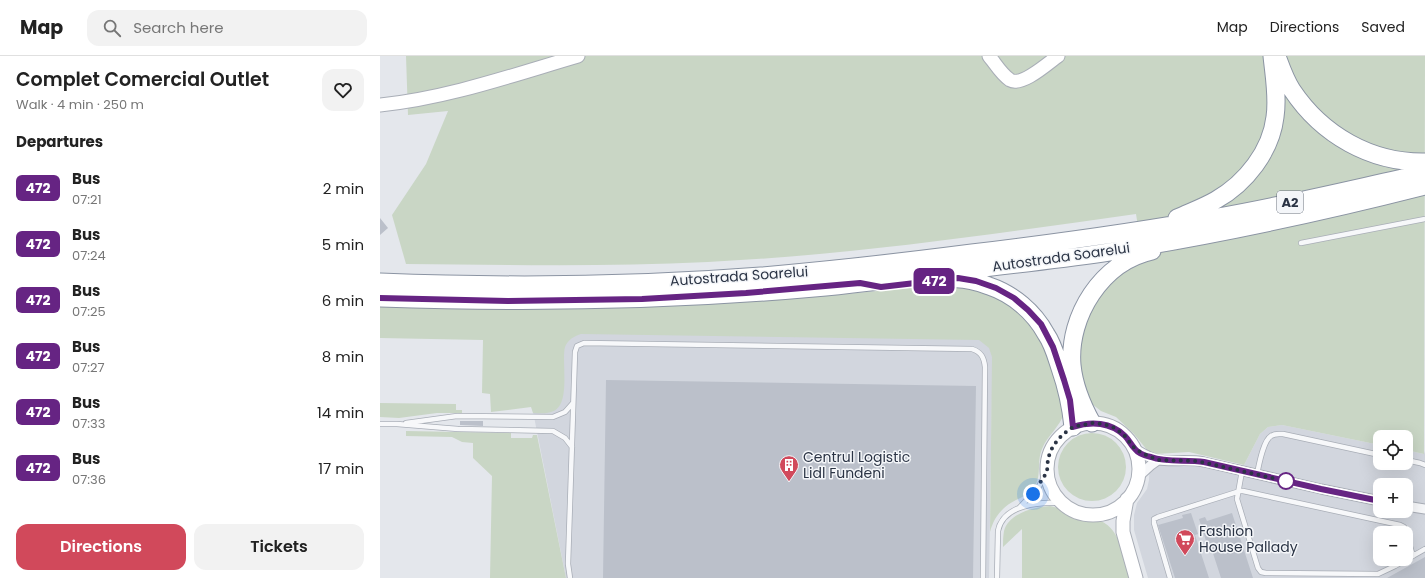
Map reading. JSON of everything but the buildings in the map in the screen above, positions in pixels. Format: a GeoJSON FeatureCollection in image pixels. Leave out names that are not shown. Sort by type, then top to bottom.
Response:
{"type":"FeatureCollection","features":[{"type":"Feature","properties":{"kind":"highway"},"geometry":{"type":"LineString","coordinates":[[1153,228],[1218,199],[1240,182],[1260,158],[1273,129],[1276,117],[1275,83],[1272,56]]}},
{"type":"Feature","properties":{"kind":"highway"},"geometry":{"type":"LineString","coordinates":[[1277,56],[1292,90],[1318,122],[1338,137],[1352,146],[1383,157],[1402,161],[1425,162]]}},
{"type":"Feature","properties":{"kind":"highway","name":"Autostrada Soarelui"},"geometry":{"type":"LineString","coordinates":[[380,282],[508,285],[642,283],[760,276],[862,266],[1153,228],[1258,209],[1425,172]]}},
{"type":"Feature","properties":{"kind":"highway","name":"Autostrada Soarelui"},"geometry":{"type":"LineString","coordinates":[[380,298],[508,301],[642,299],[746,293],[860,283],[1104,252],[1221,232],[1425,186]]}},
{"type":"Feature","properties":{"kind":"highway"},"geometry":{"type":"LineString","coordinates":[[1092,423],[1080,401],[1072,365],[1074,338],[1078,321],[1085,304],[1107,276],[1129,261],[1147,252],[1178,246],[1221,232]]}},
{"type":"Feature","properties":{"kind":"highway"},"geometry":{"type":"LineString","coordinates":[[860,283],[881,287],[958,278],[976,281],[996,288],[1014,298],[1041,324],[1047,335],[1055,354],[1070,400],[1073,427]]}},
{"type":"Feature","properties":{"kind":"street"},"geometry":{"type":"LineString","coordinates":[[380,105],[440,95],[578,56]]}},
{"type":"Feature","properties":{"kind":"street"},"geometry":{"type":"LineString","coordinates":[[989,56],[1009,79],[1014,81],[1020,81],[1027,78],[1058,56]]}},
{"type":"Feature","properties":{"kind":"street"},"geometry":{"type":"LineString","coordinates":[[1135,449],[1138,463],[1138,477],[1136,485],[1127,499],[1116,509],[1102,514],[1091,515],[1081,513],[1062,503],[1054,494],[1047,472],[1048,458],[1053,446],[1062,435],[1073,427],[1092,423],[1104,424],[1115,428],[1124,435],[1135,449],[1158,460],[1197,461],[1373,499]]}},
{"type":"Feature","properties":{"kind":"street"},"geometry":{"type":"LineString","coordinates":[[1138,477],[1158,460]]}},
{"type":"Feature","properties":{"kind":"street"},"geometry":{"type":"LineString","coordinates":[[1127,499],[1123,521],[1123,532],[1136,578]]}},
{"type":"Feature","properties":{"kind":"street"},"geometry":{"type":"LineString","coordinates":[[1413,507],[1425,509]]}},
{"type":"Feature","properties":{"kind":"street"},"geometry":{"type":"LineString","coordinates":[[1102,514],[1117,525],[1123,532]]}},
{"type":"Feature","properties":{"kind":"lane"},"geometry":{"type":"LineString","coordinates":[[1301,244],[1425,219]]}},
{"type":"Feature","properties":{"kind":"lane"},"geometry":{"type":"LineString","coordinates":[[570,578],[568,564],[576,349],[577,346],[584,343],[972,349],[978,351],[982,355],[985,367],[983,578]]}},
{"type":"Feature","properties":{"kind":"lane"},"geometry":{"type":"LineString","coordinates":[[397,424],[457,416],[553,417],[565,412],[574,402]]}},
{"type":"Feature","properties":{"kind":"lane"},"geometry":{"type":"LineString","coordinates":[[380,424],[458,429],[553,431],[565,438],[573,448]]}},
{"type":"Feature","properties":{"kind":"lane"},"geometry":{"type":"LineString","coordinates":[[1257,474],[1266,442],[1275,434],[1283,434],[1373,453]]}},
{"type":"Feature","properties":{"kind":"lane"},"geometry":{"type":"LineString","coordinates":[[1413,462],[1425,465]]}},
{"type":"Feature","properties":{"kind":"lane"},"geometry":{"type":"LineString","coordinates":[[1242,471],[1236,499],[1258,568],[1263,573],[1378,574],[1394,566]]}},
{"type":"Feature","properties":{"kind":"lane"},"geometry":{"type":"LineString","coordinates":[[997,578],[999,524],[1004,518],[1019,508],[1038,488],[1047,472]]}},
{"type":"Feature","properties":{"kind":"lane"},"geometry":{"type":"LineString","coordinates":[[1170,578],[1154,519],[1237,492],[1242,491],[1401,526]]}},
{"type":"Feature","properties":{"kind":"lane"},"geometry":{"type":"LineString","coordinates":[[1019,508],[1042,503],[1062,503]]}},
{"type":"Feature","properties":{"kind":"lane"},"geometry":{"type":"LineString","coordinates":[[1413,556],[1425,549]]}},
{"type":"Feature","properties":{"kind":"shaded area","name":"Centrul Logistic Lidl Fundeni"},"geometry":{"type":"Polygon","coordinates":[[[516,326],[993,334],[989,578],[566,578],[516,326]]]}},
{"type":"Feature","properties":{"kind":"shaded area"},"geometry":{"type":"Polygon","coordinates":[[[1282,425],[1373,444],[1373,470],[1413,470],[1413,452],[1424,454],[1425,451],[1425,578],[1148,578],[1134,530],[1134,515],[1137,503],[1147,489],[1150,458],[1244,465],[1260,434],[1268,427],[1282,425]]]}},
{"type":"Feature","properties":{"kind":"green space"},"geometry":{"type":"Polygon","coordinates":[[[406,56],[1425,56],[1424,454],[1413,452],[1413,430],[1373,430],[1373,444],[1282,425],[1268,427],[1260,434],[1244,465],[1189,452],[1156,454],[1147,450],[1134,434],[1116,417],[1101,411],[1088,401],[1077,356],[1088,311],[1119,273],[1143,258],[1136,214],[923,243],[762,259],[633,265],[406,264],[392,215],[426,164],[448,111],[408,115],[406,56]]]}},
{"type":"Feature","properties":{"kind":"green space"},"geometry":{"type":"Polygon","coordinates":[[[963,283],[990,290],[1026,314],[1051,357],[1064,413],[1060,423],[1044,444],[1040,454],[1037,480],[1032,490],[1025,496],[1011,503],[999,513],[990,532],[992,357],[989,348],[979,340],[581,334],[570,340],[565,347],[564,393],[561,402],[557,408],[551,412],[533,413],[531,407],[491,412],[490,394],[482,393],[483,340],[380,338],[380,304],[520,306],[813,297],[963,283]]]}},
{"type":"Feature","properties":{"kind":"green space"},"geometry":{"type":"Polygon","coordinates":[[[380,403],[456,404],[456,410],[462,410],[462,413],[437,413],[399,418],[380,417],[380,403]]]}},
{"type":"Feature","properties":{"kind":"green space"},"geometry":{"type":"Polygon","coordinates":[[[406,431],[511,433],[511,438],[532,438],[533,435],[537,435],[566,578],[490,578],[492,476],[473,458],[473,443],[462,442],[452,437],[406,436],[406,431]]]}},
{"type":"Feature","properties":{"kind":"green space"},"geometry":{"type":"Polygon","coordinates":[[[1092,433],[1105,436],[1116,443],[1123,454],[1126,467],[1123,480],[1116,491],[1105,498],[1092,501],[1079,498],[1068,491],[1061,480],[1058,467],[1061,454],[1068,443],[1079,436],[1092,433]]]}},
{"type":"Feature","properties":{"kind":"green space"},"geometry":{"type":"Polygon","coordinates":[[[1050,506],[1073,515],[1101,521],[1108,525],[1121,546],[1130,578],[1022,578],[1022,529],[1003,547],[1004,531],[1011,520],[1017,515],[1037,508],[1050,506]]]}},
{"type":"Feature","properties":{"kind":"bus line","name":"472"},"geometry":{"type":"LineString","coordinates":[[380,298],[508,301],[642,299],[692,297],[860,283],[881,287],[958,278],[976,281],[996,288],[1014,298],[1041,324],[1053,347],[1064,380],[1072,410],[1073,427],[1092,423],[1104,424],[1115,428],[1124,435],[1135,449],[1158,460],[1191,460],[1204,462],[1373,500]]}},
{"type":"Feature","properties":{"kind":"place","name":"Centrul Logistic Lidl Fundeni"},"geometry":{"type":"Point","coordinates":[789,482]}},
{"type":"Feature","properties":{"kind":"place","name":"Fashion House Pallady"},"geometry":{"type":"Point","coordinates":[1185,556]}},
{"type":"Feature","properties":{"kind":"route"},"geometry":{"type":"LineString","coordinates":[[1033,494],[1047,472],[1048,458],[1053,446],[1062,435],[1073,427],[1092,423],[1104,424],[1115,428],[1124,435],[1135,449],[1158,460],[1191,460],[1204,462],[1290,482],[1286,481]]}}]}
